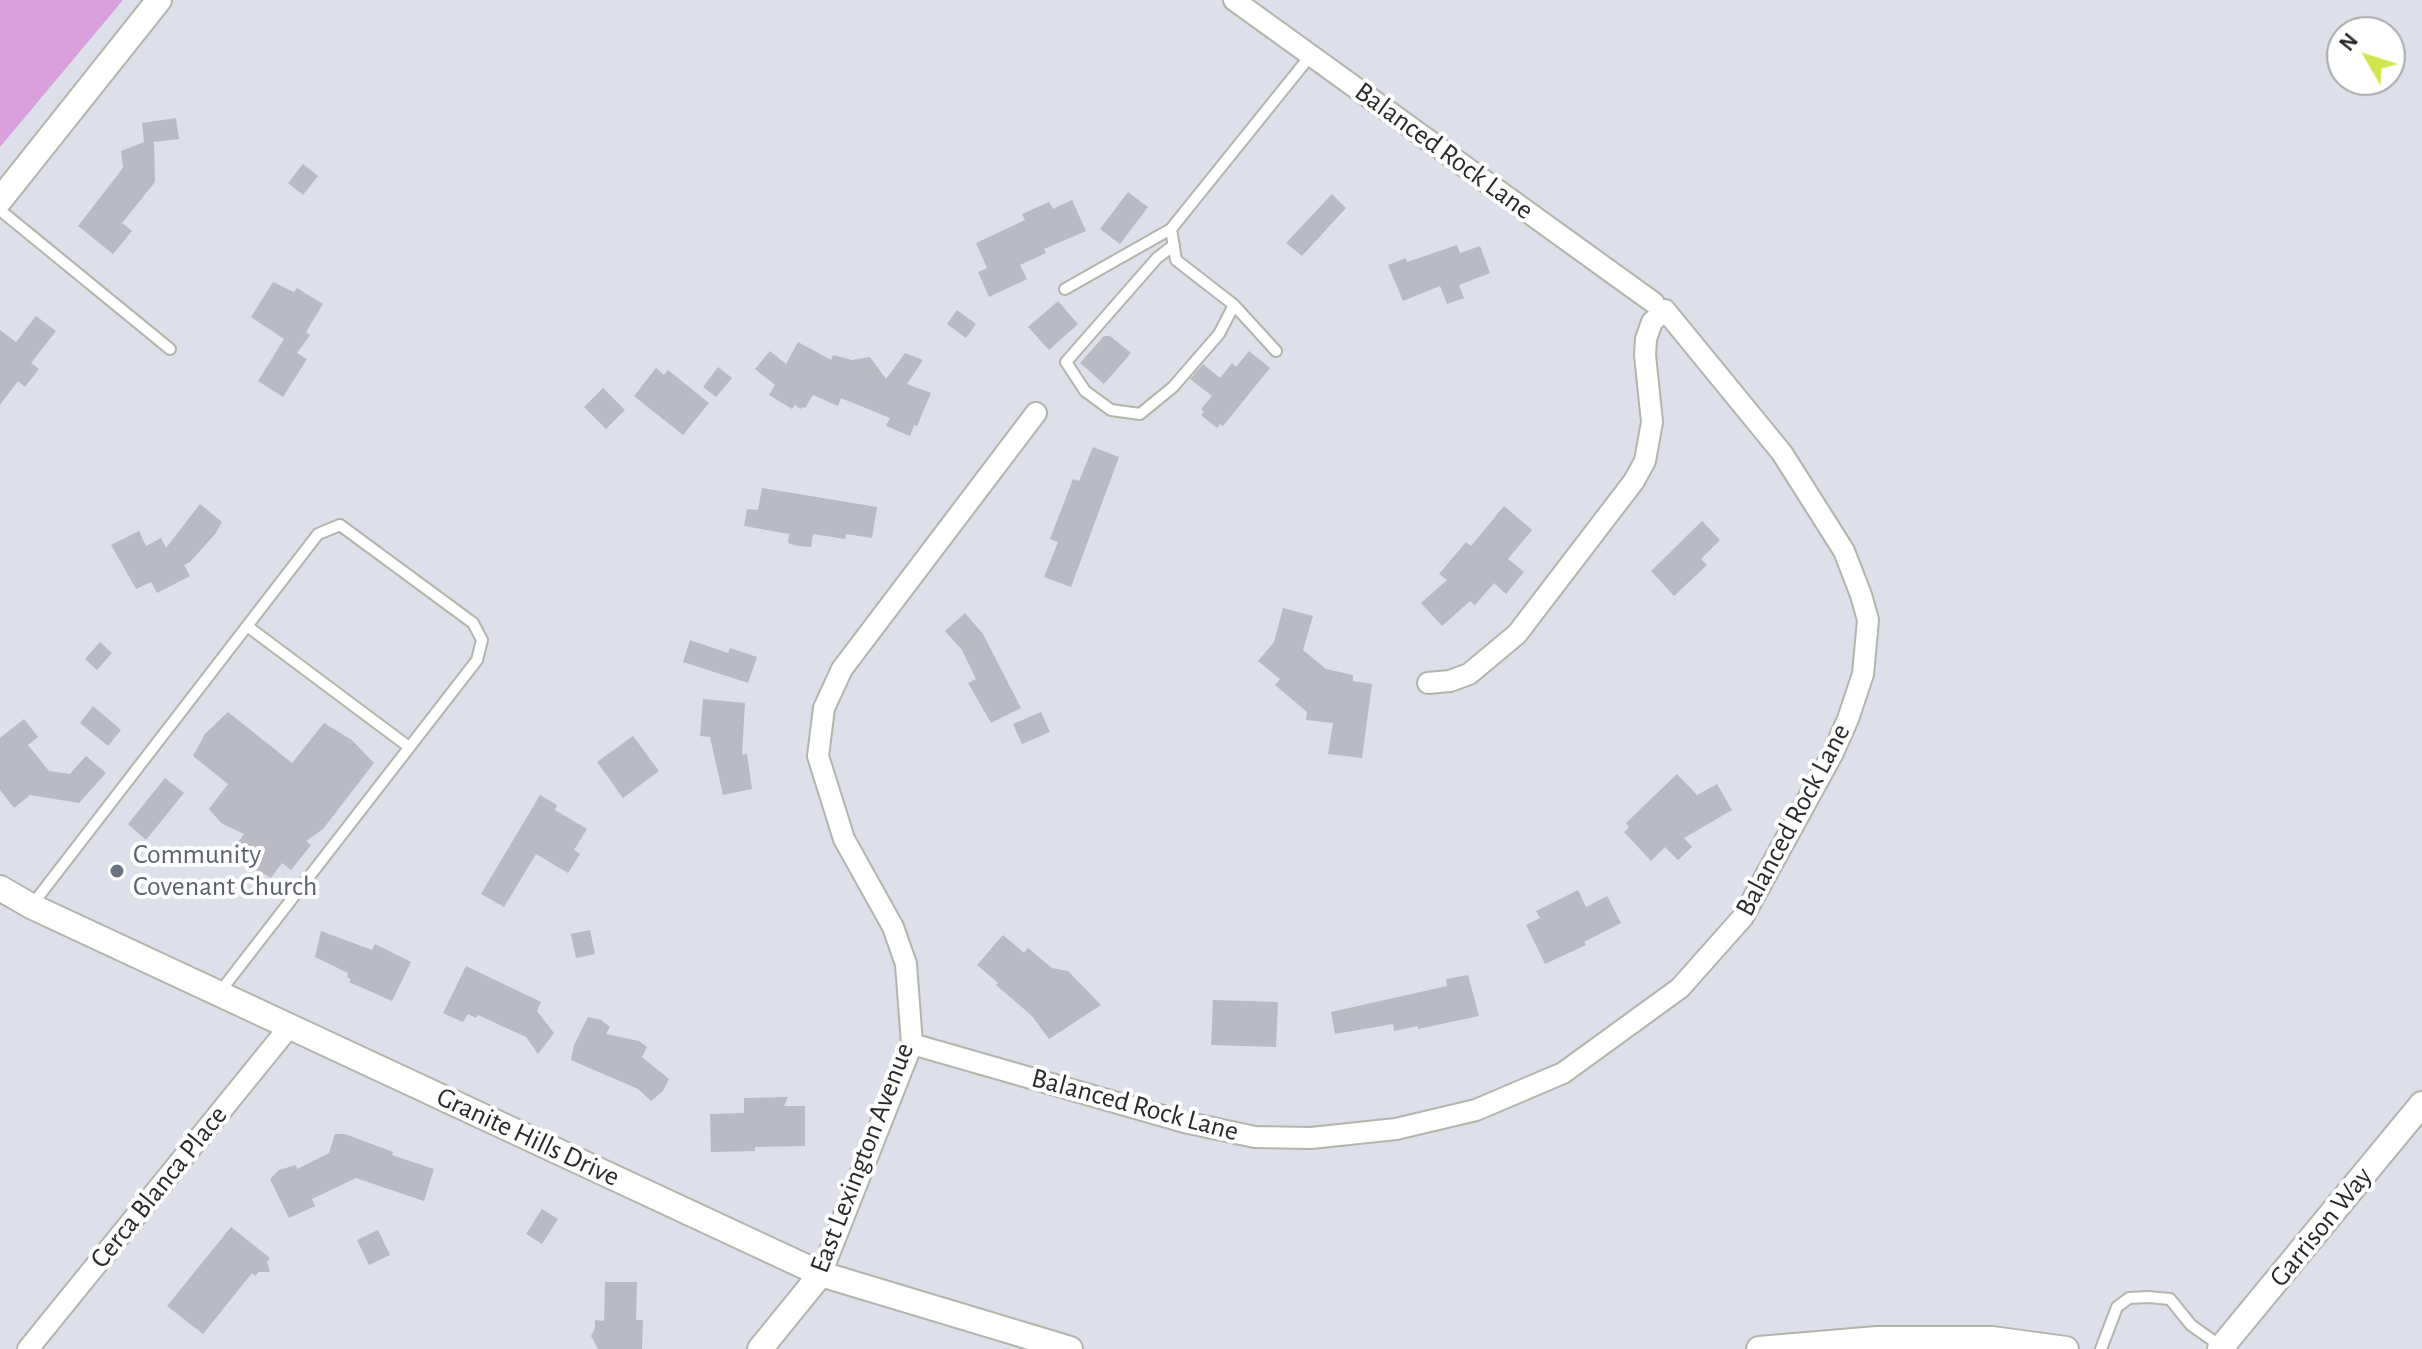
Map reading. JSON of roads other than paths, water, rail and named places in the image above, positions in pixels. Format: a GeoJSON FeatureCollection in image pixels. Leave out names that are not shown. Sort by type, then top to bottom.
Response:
{"type":"FeatureCollection","features":[{"type":"Feature","properties":{"kind":"street"},"geometry":{"type":"LineString","coordinates":[[0,200],[159,0]]}},
{"type":"Feature","properties":{"kind":"street","name":"Balanced Rock Lane"},"geometry":{"type":"LineString","coordinates":[[912,1044],[1184,1122],[1255,1137],[1311,1138],[1396,1129],[1476,1110],[1563,1073],[1680,988],[1743,917],[1833,753],[1863,674],[1868,620],[1844,551],[1782,453],[1660,307],[1234,0]]}},
{"type":"Feature","properties":{"kind":"street"},"geometry":{"type":"LineString","coordinates":[[1428,683],[1450,681],[1469,674],[1517,634],[1634,481],[1645,461],[1652,422],[1646,339],[1660,307]]}},
{"type":"Feature","properties":{"kind":"street","name":"East Lexington Avenue"},"geometry":{"type":"LineString","coordinates":[[760,1349],[821,1274],[912,1044],[906,964],[893,927],[844,839],[818,756],[824,708],[842,669],[1036,413]]}},
{"type":"Feature","properties":{"kind":"street","name":"Granite Hills Drive"},"geometry":{"type":"LineString","coordinates":[[0,888],[31,906],[821,1274],[1070,1349]]}},
{"type":"Feature","properties":{"kind":"street","name":"Cerca Blanca Place"},"geometry":{"type":"LineString","coordinates":[[28,1349],[290,1026]]}},
{"type":"Feature","properties":{"kind":"street","name":"Garrison Way"},"geometry":{"type":"LineString","coordinates":[[2221,1348],[2422,1104]]}},
{"type":"Feature","properties":{"kind":"street"},"geometry":{"type":"LineString","coordinates":[[1759,1349],[1877,1339],[1992,1339],[2066,1349]]}},
{"type":"Feature","properties":{"kind":"lane"},"geometry":{"type":"LineString","coordinates":[[1065,289],[1171,229],[1311,54]]}},
{"type":"Feature","properties":{"kind":"lane"},"geometry":{"type":"LineString","coordinates":[[0,210],[170,349]]}},
{"type":"Feature","properties":{"kind":"lane"},"geometry":{"type":"LineString","coordinates":[[1171,229],[1176,260],[1234,305],[1276,351]]}},
{"type":"Feature","properties":{"kind":"lane"},"geometry":{"type":"LineString","coordinates":[[1174,245],[1157,258],[1066,362],[1085,391],[1111,410],[1140,414],[1173,387],[1219,334],[1234,305]]}},
{"type":"Feature","properties":{"kind":"lane"},"geometry":{"type":"LineString","coordinates":[[31,906],[318,534],[340,525],[473,623],[482,640],[477,660],[219,993]]}},
{"type":"Feature","properties":{"kind":"lane"},"geometry":{"type":"LineString","coordinates":[[247,626],[409,747]]}},
{"type":"Feature","properties":{"kind":"lane"},"geometry":{"type":"LineString","coordinates":[[2101,1349],[2117,1307],[2129,1298],[2148,1297],[2170,1299],[2191,1325],[2221,1348]]}},
{"type":"Feature","properties":{"kind":"place","name":"Community Covenant Church"},"geometry":{"type":"Point","coordinates":[117,871]}}]}
